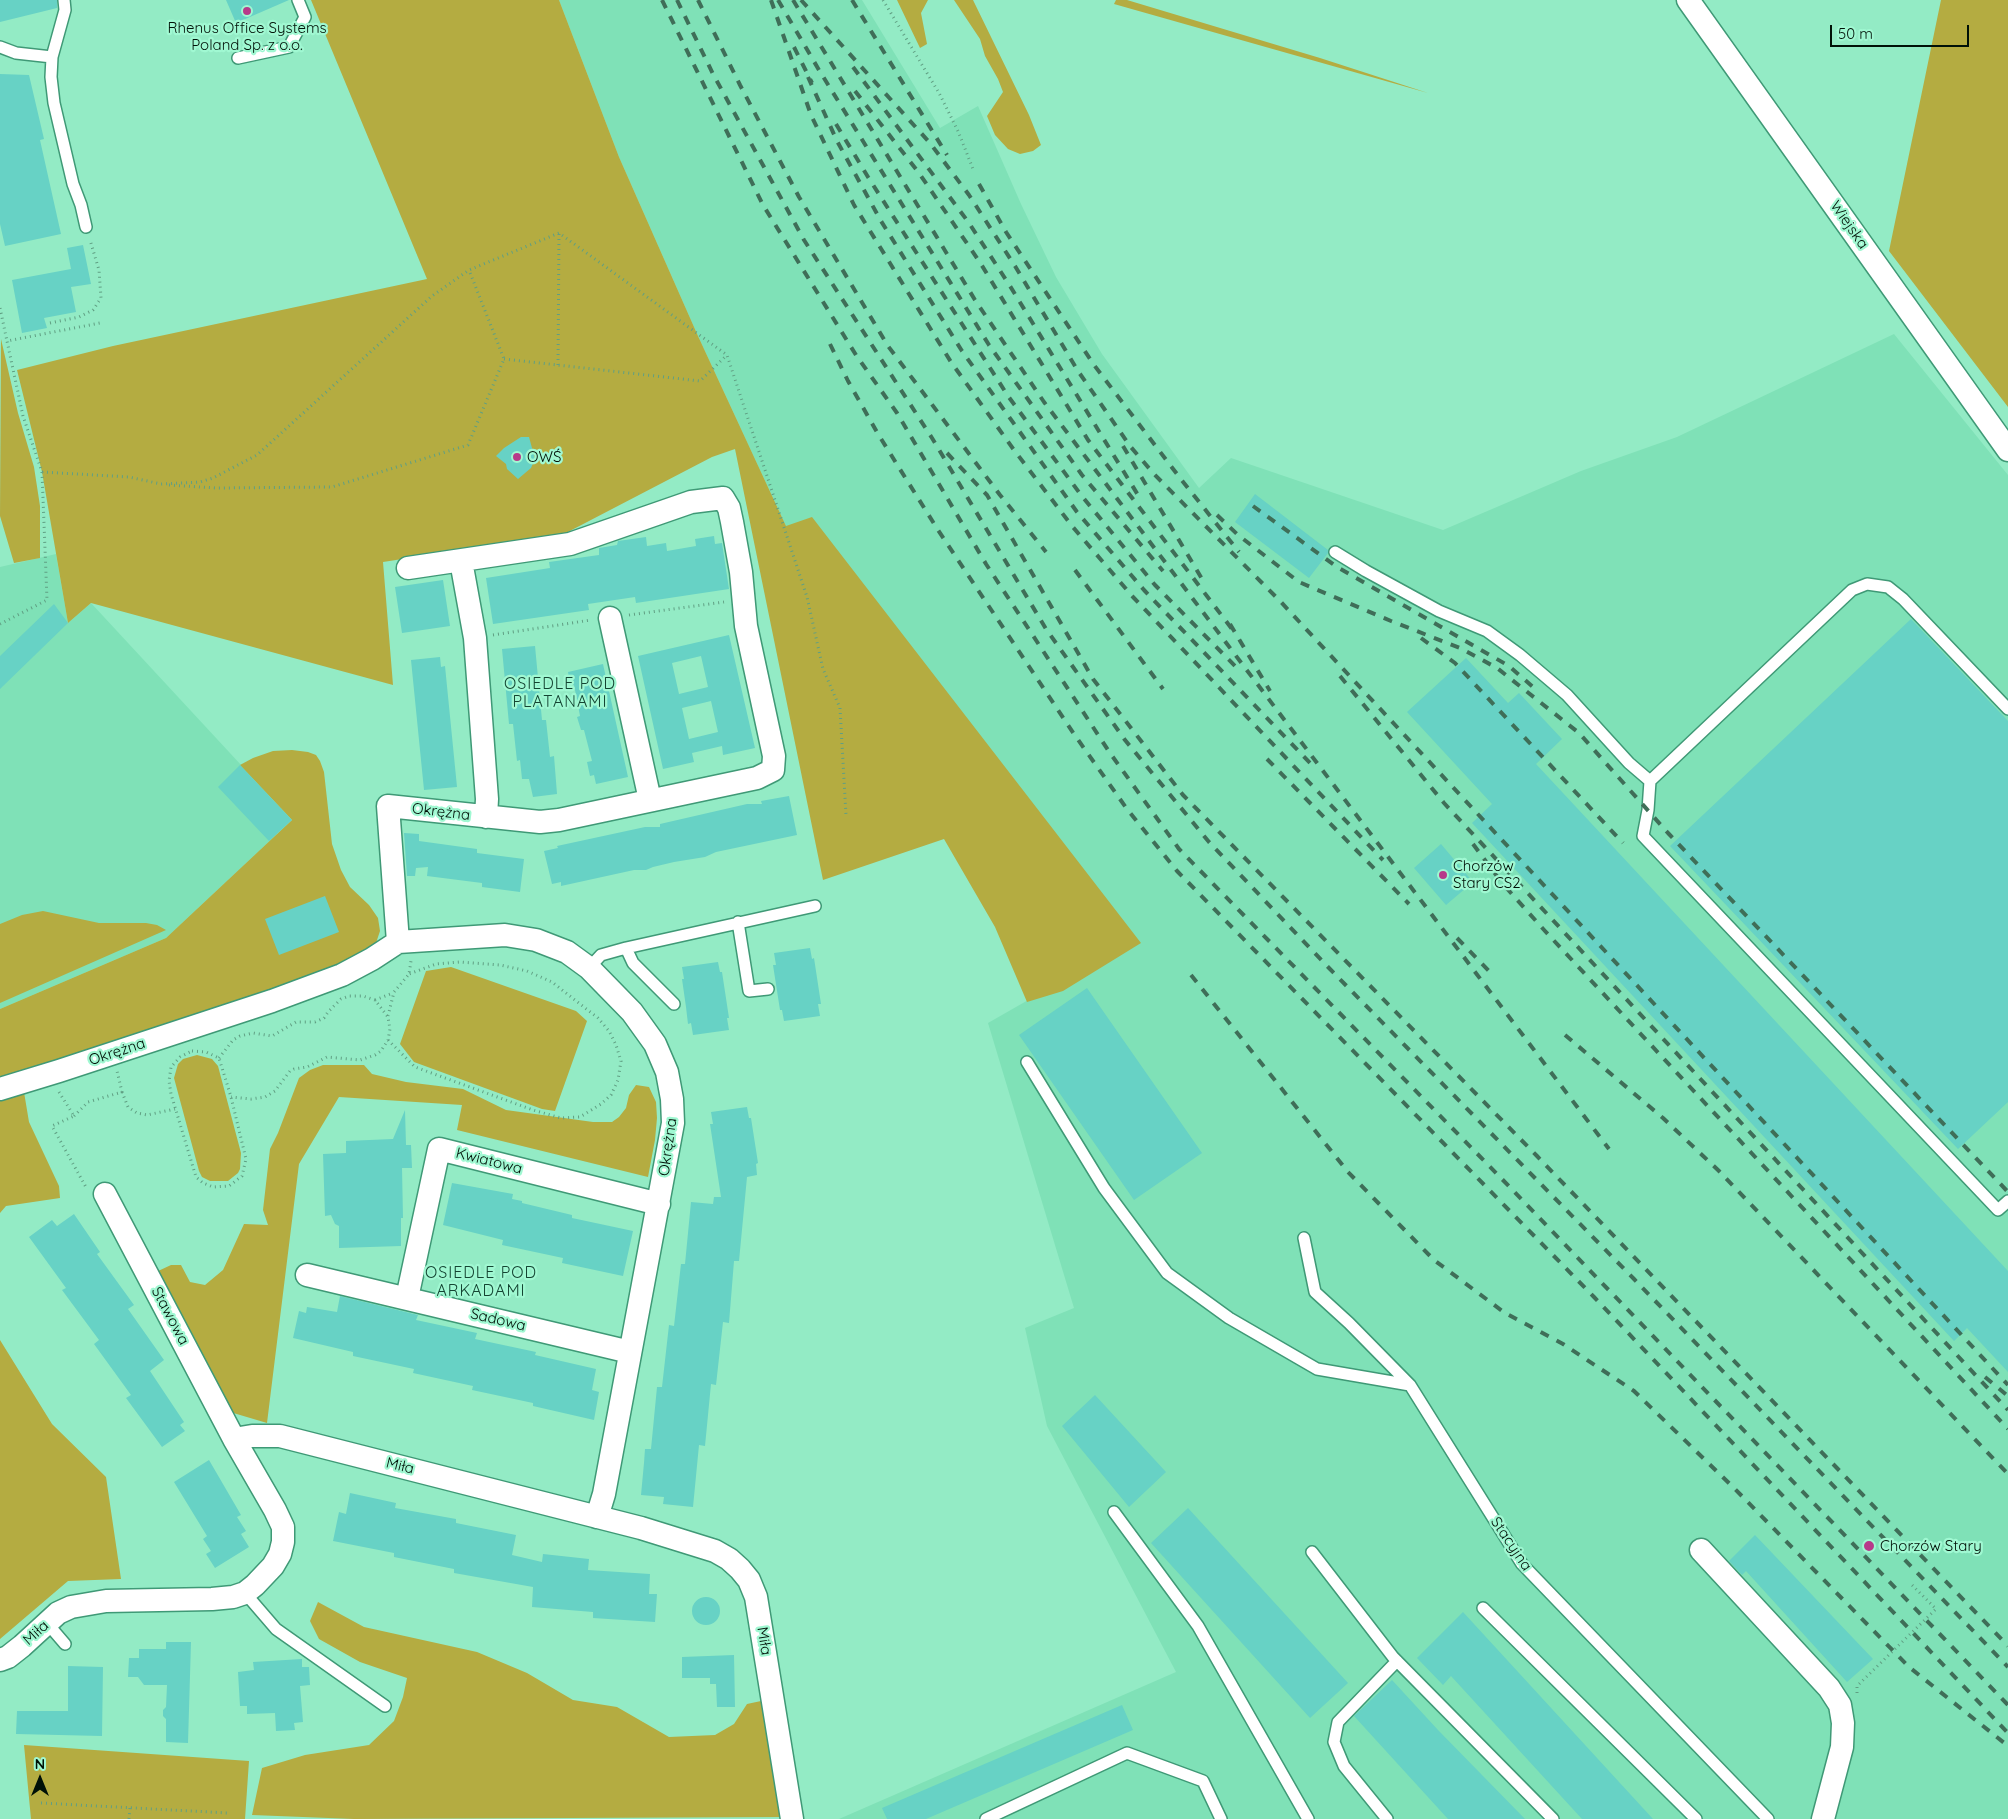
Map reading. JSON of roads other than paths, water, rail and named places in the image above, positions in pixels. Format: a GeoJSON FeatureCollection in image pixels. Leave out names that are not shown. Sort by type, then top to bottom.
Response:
{"type":"FeatureCollection","features":[{"type":"Feature","properties":{"kind":"street","name":"Wiejska"},"geometry":{"type":"LineString","coordinates":[[1688,0],[2008,450]]}},
{"type":"Feature","properties":{"kind":"street","name":"Okrężna"},"geometry":{"type":"LineString","coordinates":[[405,947],[388,806],[540,822],[559,820],[757,778],[772,770],[774,756],[746,626],[741,572],[732,522],[729,508],[723,498],[691,502],[570,544],[461,561]]}},
{"type":"Feature","properties":{"kind":"street"},"geometry":{"type":"LineString","coordinates":[[408,568],[461,561],[475,638],[487,799],[486,817]]}},
{"type":"Feature","properties":{"kind":"street"},"geometry":{"type":"LineString","coordinates":[[610,618],[650,800]]}},
{"type":"Feature","properties":{"kind":"street","name":"Okrężna"},"geometry":{"type":"LineString","coordinates":[[0,1089],[52,1074],[272,1001],[405,947],[505,935],[522,937],[552,945],[589,968],[641,1023],[655,1044],[667,1072],[672,1099],[673,1123],[604,1494],[597,1517]]}},
{"type":"Feature","properties":{"kind":"street","name":"Kwiatowa"},"geometry":{"type":"LineString","coordinates":[[407,1298],[439,1149],[659,1204]]}},
{"type":"Feature","properties":{"kind":"street","name":"Stawowa"},"geometry":{"type":"LineString","coordinates":[[105,1194],[234,1439]]}},
{"type":"Feature","properties":{"kind":"street","name":"Sadowa"},"geometry":{"type":"LineString","coordinates":[[307,1275],[630,1352]]}},
{"type":"Feature","properties":{"kind":"street","name":"Miła"},"geometry":{"type":"LineString","coordinates":[[234,1439],[252,1436],[280,1436],[641,1528],[715,1551],[740,1569],[749,1580],[756,1597],[792,1819]]}},
{"type":"Feature","properties":{"kind":"street"},"geometry":{"type":"LineString","coordinates":[[234,1439],[283,1527],[280,1554],[273,1566],[245,1593]]}},
{"type":"Feature","properties":{"kind":"street"},"geometry":{"type":"LineString","coordinates":[[1701,1550],[1829,1688],[1840,1705],[1843,1723],[1842,1747],[1823,1819]]}},
{"type":"Feature","properties":{"kind":"street","name":"Miła"},"geometry":{"type":"LineString","coordinates":[[0,1660],[8,1657],[58,1613],[71,1606],[106,1601],[212,1599],[233,1597],[245,1593]]}},
{"type":"Feature","properties":{"kind":"lane"},"geometry":{"type":"LineString","coordinates":[[64,0],[65,10],[52,58],[51,78],[54,103],[72,184],[81,205],[86,227]]}},
{"type":"Feature","properties":{"kind":"lane"},"geometry":{"type":"LineString","coordinates":[[238,58],[288,47],[305,17],[298,0]]}},
{"type":"Feature","properties":{"kind":"lane"},"geometry":{"type":"LineString","coordinates":[[0,48],[16,54],[52,58]]}},
{"type":"Feature","properties":{"kind":"lane"},"geometry":{"type":"LineString","coordinates":[[1336,552],[1366,571],[1439,611],[1487,631],[1514,650],[1567,695],[1629,763],[1650,781]]}},
{"type":"Feature","properties":{"kind":"lane"},"geometry":{"type":"LineString","coordinates":[[2008,708],[1903,599],[1888,587],[1867,584],[1852,590],[1650,781],[1648,810],[1643,836],[1998,1210],[2008,1201]]}},
{"type":"Feature","properties":{"kind":"lane"},"geometry":{"type":"LineString","coordinates":[[589,968],[601,956],[626,948],[815,906]]}},
{"type":"Feature","properties":{"kind":"lane"},"geometry":{"type":"LineString","coordinates":[[738,922],[749,991],[768,989]]}},
{"type":"Feature","properties":{"kind":"lane"},"geometry":{"type":"LineString","coordinates":[[626,948],[633,963],[674,1004]]}},
{"type":"Feature","properties":{"kind":"lane"},"geometry":{"type":"LineString","coordinates":[[1026,1062],[1104,1188],[1167,1272],[1229,1318],[1317,1369],[1410,1385]]}},
{"type":"Feature","properties":{"kind":"lane","name":"Stacyjna"},"geometry":{"type":"LineString","coordinates":[[1304,1238],[1315,1292],[1349,1323],[1410,1385],[1522,1564],[1768,1819]]}},
{"type":"Feature","properties":{"kind":"lane"},"geometry":{"type":"LineString","coordinates":[[1114,1512],[1198,1626],[1308,1819]]}},
{"type":"Feature","properties":{"kind":"lane"},"geometry":{"type":"LineString","coordinates":[[1312,1552],[1397,1661],[1553,1819]]}},
{"type":"Feature","properties":{"kind":"lane"},"geometry":{"type":"LineString","coordinates":[[245,1593],[276,1629],[385,1706]]}},
{"type":"Feature","properties":{"kind":"lane"},"geometry":{"type":"LineString","coordinates":[[1482,1608],[1696,1819]]}},
{"type":"Feature","properties":{"kind":"lane"},"geometry":{"type":"LineString","coordinates":[[47,1623],[65,1644]]}},
{"type":"Feature","properties":{"kind":"lane"},"geometry":{"type":"LineString","coordinates":[[1387,1819],[1344,1766],[1334,1742],[1338,1722],[1397,1661]]}},
{"type":"Feature","properties":{"kind":"lane"},"geometry":{"type":"LineString","coordinates":[[986,1819],[1126,1753],[1203,1781],[1221,1819]]}},
{"type":"Feature","properties":{"kind":"railway"},"geometry":{"type":"LineString","coordinates":[[662,0],[763,205],[856,355],[897,413],[986,564],[1110,753],[1179,849],[1500,1177],[2008,1705]]}},
{"type":"Feature","properties":{"kind":"railway"},"geometry":{"type":"LineString","coordinates":[[677,0],[713,74],[804,240],[932,438],[1046,629],[1125,740],[1209,842],[1328,967],[1634,1279],[2008,1667]]}},
{"type":"Feature","properties":{"kind":"railway"},"geometry":{"type":"LineString","coordinates":[[698,0],[799,197],[888,346],[1000,495],[1046,552]]}},
{"type":"Feature","properties":{"kind":"railway"},"geometry":{"type":"LineString","coordinates":[[771,0],[811,115],[854,205],[951,362],[1014,450],[1072,526],[1133,597],[1383,860]]}},
{"type":"Feature","properties":{"kind":"railway"},"geometry":{"type":"LineString","coordinates":[[778,0],[819,70],[989,345],[1082,475],[1163,571]]}},
{"type":"Feature","properties":{"kind":"railway"},"geometry":{"type":"LineString","coordinates":[[793,0],[975,300],[1044,402],[1609,1149]]}},
{"type":"Feature","properties":{"kind":"railway"},"geometry":{"type":"LineString","coordinates":[[801,0],[930,143],[969,195],[1015,266],[1078,371],[1130,446],[1154,474],[1280,601],[2008,1385]]}},
{"type":"Feature","properties":{"kind":"railway"},"geometry":{"type":"LineString","coordinates":[[852,0],[947,155]]}},
{"type":"Feature","properties":{"kind":"railway"},"geometry":{"type":"LineString","coordinates":[[794,47],[812,83]]}},
{"type":"Feature","properties":{"kind":"railway"},"geometry":{"type":"LineString","coordinates":[[853,67],[969,223],[1010,286],[1138,495]]}},
{"type":"Feature","properties":{"kind":"railway"},"geometry":{"type":"LineString","coordinates":[[808,77],[837,141],[881,221],[962,351],[1077,512],[1144,590],[1312,765]]}},
{"type":"Feature","properties":{"kind":"railway"},"geometry":{"type":"LineString","coordinates":[[855,91],[919,173],[981,264],[1088,440],[1232,629]]}},
{"type":"Feature","properties":{"kind":"railway"},"geometry":{"type":"LineString","coordinates":[[836,124],[1008,396],[1081,495],[1155,585],[1240,671]]}},
{"type":"Feature","properties":{"kind":"railway"},"geometry":{"type":"LineString","coordinates":[[979,184],[1006,232],[1094,365],[1239,552]]}},
{"type":"Feature","properties":{"kind":"railway"},"geometry":{"type":"LineString","coordinates":[[830,344],[848,381],[878,434],[938,530],[1074,734],[1127,809],[1177,871],[1594,1297],[2008,1733]]}},
{"type":"Feature","properties":{"kind":"railway"},"geometry":{"type":"LineString","coordinates":[[1123,446],[1205,584]]}},
{"type":"Feature","properties":{"kind":"railway"},"geometry":{"type":"LineString","coordinates":[[947,453],[987,495],[1093,679],[1183,795],[1537,1156],[2008,1646]]}},
{"type":"Feature","properties":{"kind":"railway"},"geometry":{"type":"LineString","coordinates":[[1253,506],[1337,567],[1509,666],[1533,687]]}},
{"type":"Feature","properties":{"kind":"railway"},"geometry":{"type":"LineString","coordinates":[[1217,515],[1238,535],[1299,582],[1460,648],[1497,668],[1579,733],[1668,833],[2008,1192]]}},
{"type":"Feature","properties":{"kind":"railway"},"geometry":{"type":"LineString","coordinates":[[1075,570],[1163,689]]}},
{"type":"Feature","properties":{"kind":"railway"},"geometry":{"type":"LineString","coordinates":[[1230,624],[1270,691]]}},
{"type":"Feature","properties":{"kind":"railway"},"geometry":{"type":"LineString","coordinates":[[1421,638],[1455,663],[1623,843]]}},
{"type":"Feature","properties":{"kind":"railway"},"geometry":{"type":"LineString","coordinates":[[1340,676],[1444,803],[2008,1410]]}},
{"type":"Feature","properties":{"kind":"railway"},"geometry":{"type":"LineString","coordinates":[[1267,759],[1409,904]]}},
{"type":"Feature","properties":{"kind":"railway"},"geometry":{"type":"LineString","coordinates":[[1473,844],[1502,883],[1545,931],[2008,1429]]}},
{"type":"Feature","properties":{"kind":"railway"},"geometry":{"type":"LineString","coordinates":[[1457,938],[1490,972]]}},
{"type":"Feature","properties":{"kind":"railway"},"geometry":{"type":"LineString","coordinates":[[1191,975],[1348,1172],[1434,1260],[1505,1313],[1563,1344],[1634,1391],[1734,1488],[1909,1667],[2008,1746]]}},
{"type":"Feature","properties":{"kind":"railway"},"geometry":{"type":"LineString","coordinates":[[1565,1035],[1663,1118],[1719,1171],[2008,1474]]}},
{"type":"Feature","properties":{"kind":"railway"},"geometry":{"type":"LineString","coordinates":[[1985,1377],[2008,1396]]}},
{"type":"Feature","properties":{"kind":"place","name":"Rhenus Office Systems Poland Sp. z o.o."},"geometry":{"type":"Point","coordinates":[247,11]}},
{"type":"Feature","properties":{"kind":"place","name":"OWŚ"},"geometry":{"type":"Point","coordinates":[517,457]}},
{"type":"Feature","properties":{"kind":"place","name":"Chorzów Stary CS2"},"geometry":{"type":"Point","coordinates":[1443,875]}},
{"type":"Feature","properties":{"kind":"place","name":"Chorzów Stary"},"geometry":{"type":"Point","coordinates":[1869,1546]}},
{"type":"Feature","properties":{"kind":"district","name":"OSIEDLE POD PLATANAMI"},"geometry":{"type":"Point","coordinates":[560,693]}},
{"type":"Feature","properties":{"kind":"district","name":"OSIEDLE POD ARKADAMI"},"geometry":{"type":"Point","coordinates":[481,1282]}}]}
